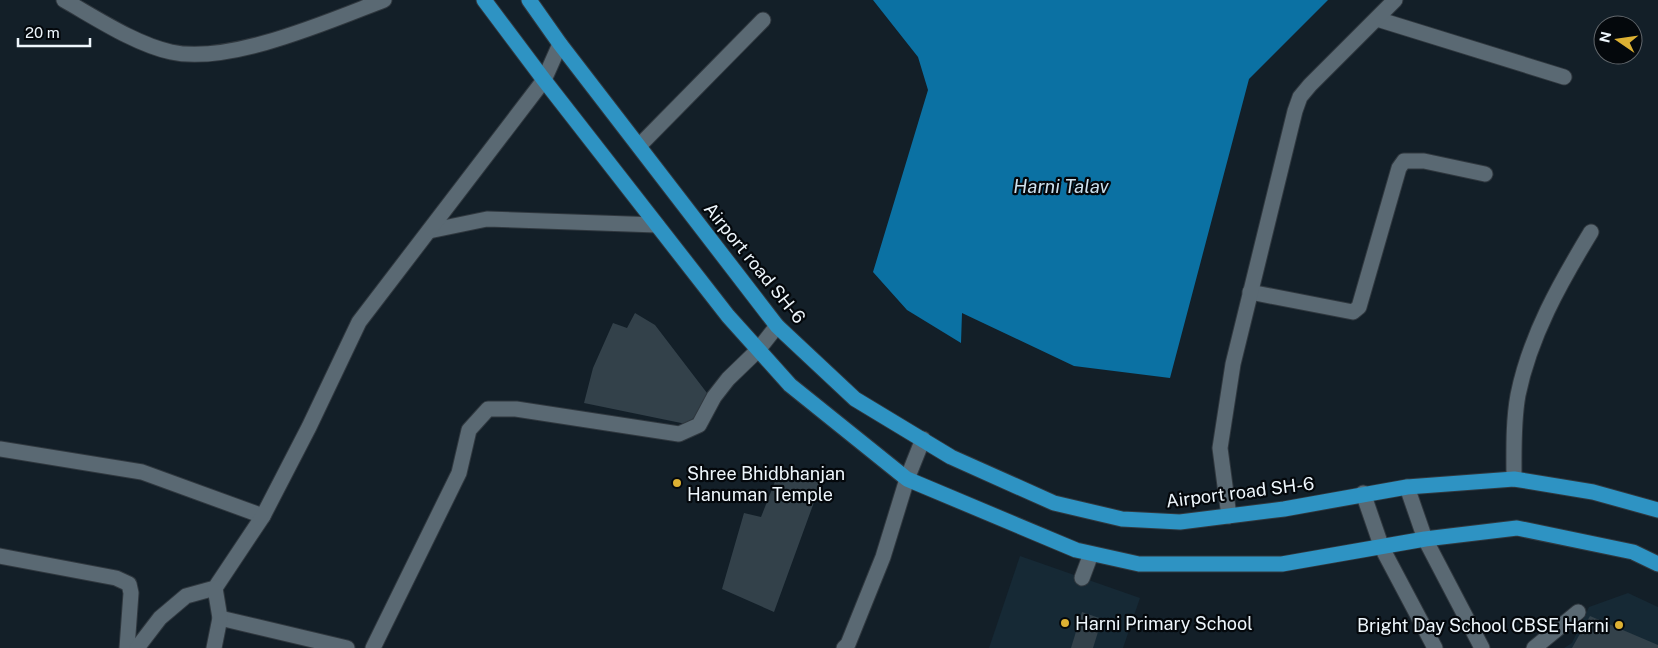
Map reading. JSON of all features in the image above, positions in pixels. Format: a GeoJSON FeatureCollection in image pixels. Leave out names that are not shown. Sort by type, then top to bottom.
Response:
{"type":"FeatureCollection","features":[{"type":"Feature","properties":{"kind":"main road"},"geometry":{"type":"LineString","coordinates":[[484,0],[728,316],[758,350],[790,385],[907,479],[1076,550],[1139,564],[1282,564],[1425,539],[1516,528],[1633,552],[1658,564]]}},
{"type":"Feature","properties":{"kind":"main road","name":"Airport road SH-6"},"geometry":{"type":"LineString","coordinates":[[529,0],[560,44],[777,326],[855,399],[951,457],[1054,503],[1122,519],[1180,522],[1284,508],[1407,487],[1514,479],[1593,492],[1658,510]]}},
{"type":"Feature","properties":{"kind":"street"},"geometry":{"type":"LineString","coordinates":[[64,0],[119,32],[170,52],[205,55],[254,45],[306,30],[384,0]]}},
{"type":"Feature","properties":{"kind":"street"},"geometry":{"type":"LineString","coordinates":[[1229,516],[1220,448],[1233,364],[1289,130],[1300,98],[1395,0]]}},
{"type":"Feature","properties":{"kind":"street"},"geometry":{"type":"LineString","coordinates":[[1377,19],[1564,77]]}},
{"type":"Feature","properties":{"kind":"street"},"geometry":{"type":"LineString","coordinates":[[639,146],[763,20]]}},
{"type":"Feature","properties":{"kind":"street"},"geometry":{"type":"LineString","coordinates":[[138,648],[160,618],[186,596],[215,588],[263,516],[309,427],[359,322],[544,80],[560,44]]}},
{"type":"Feature","properties":{"kind":"street"},"geometry":{"type":"LineString","coordinates":[[1250,292],[1353,312],[1359,308],[1399,168],[1404,160],[1424,161],[1485,174]]}},
{"type":"Feature","properties":{"kind":"street"},"geometry":{"type":"LineString","coordinates":[[429,231],[487,219],[657,225]]}},
{"type":"Feature","properties":{"kind":"street"},"geometry":{"type":"LineString","coordinates":[[1514,479],[1518,396],[1534,338],[1564,276],[1591,232]]}},
{"type":"Feature","properties":{"kind":"street"},"geometry":{"type":"LineString","coordinates":[[372,648],[460,473],[469,430],[488,409],[516,409],[678,434],[699,425],[718,391],[758,350],[777,326]]}},
{"type":"Feature","properties":{"kind":"street"},"geometry":{"type":"LineString","coordinates":[[846,647],[883,557],[907,479],[923,440]]}},
{"type":"Feature","properties":{"kind":"street"},"geometry":{"type":"LineString","coordinates":[[0,449],[142,472],[263,516]]}},
{"type":"Feature","properties":{"kind":"street"},"geometry":{"type":"LineString","coordinates":[[1407,487],[1425,539],[1482,648]]}},
{"type":"Feature","properties":{"kind":"street"},"geometry":{"type":"LineString","coordinates":[[1363,493],[1382,548],[1435,648]]}},
{"type":"Feature","properties":{"kind":"street"},"geometry":{"type":"LineString","coordinates":[[1082,578],[1091,554]]}},
{"type":"Feature","properties":{"kind":"street"},"geometry":{"type":"LineString","coordinates":[[0,556],[116,578],[129,584],[131,594],[127,648]]}},
{"type":"Feature","properties":{"kind":"street"},"geometry":{"type":"LineString","coordinates":[[214,648],[220,618],[215,588]]}},
{"type":"Feature","properties":{"kind":"street"},"geometry":{"type":"LineString","coordinates":[[1534,648],[1578,612]]}},
{"type":"Feature","properties":{"kind":"street"},"geometry":{"type":"LineString","coordinates":[[220,618],[348,648]]}},
{"type":"Feature","properties":{"kind":"shaded area","name":"Harni Primary School"},"geometry":{"type":"Polygon","coordinates":[[[1020,556],[1140,598],[1123,648],[989,648],[1020,556]]]}},
{"type":"Feature","properties":{"kind":"shaded area","name":"Bright Day School CBSE Harni"},"geometry":{"type":"Polygon","coordinates":[[[1628,593],[1658,607],[1658,648],[1564,648],[1572,643],[1589,607],[1628,593]]]}},
{"type":"Feature","properties":{"kind":"water","name":"Harni Talav"},"geometry":{"type":"Polygon","coordinates":[[[873,0],[1328,0],[1249,79],[1170,378],[1074,366],[962,313],[961,343],[907,310],[873,272],[928,90],[918,57],[873,0]]]}},
{"type":"Feature","properties":{"kind":"building"},"geometry":{"type":"Polygon","coordinates":[[[635,313],[655,325],[707,393],[700,413],[686,424],[584,403],[593,368],[613,323],[627,328],[635,313]]]}},
{"type":"Feature","properties":{"kind":"building"},"geometry":{"type":"Polygon","coordinates":[[[780,469],[821,483],[774,612],[722,589],[744,513],[761,517],[780,469]]]}},
{"type":"Feature","properties":{"kind":"building"},"geometry":{"type":"Polygon","coordinates":[[[1082,612],[1102,619],[1093,648],[1071,648],[1082,612]]]}},
{"type":"Feature","properties":{"kind":"building"},"geometry":{"type":"Polygon","coordinates":[[[1590,616],[1658,645],[1658,648],[1572,648],[1590,616]]]}},
{"type":"Feature","properties":{"kind":"place","name":"Shree Bhidbhanjan Hanuman Temple"},"geometry":{"type":"Point","coordinates":[677,483]}},
{"type":"Feature","properties":{"kind":"place","name":"Harni Primary School"},"geometry":{"type":"Point","coordinates":[1065,623]}},
{"type":"Feature","properties":{"kind":"place","name":"Bright Day School CBSE Harni"},"geometry":{"type":"Point","coordinates":[1619,625]}}]}
